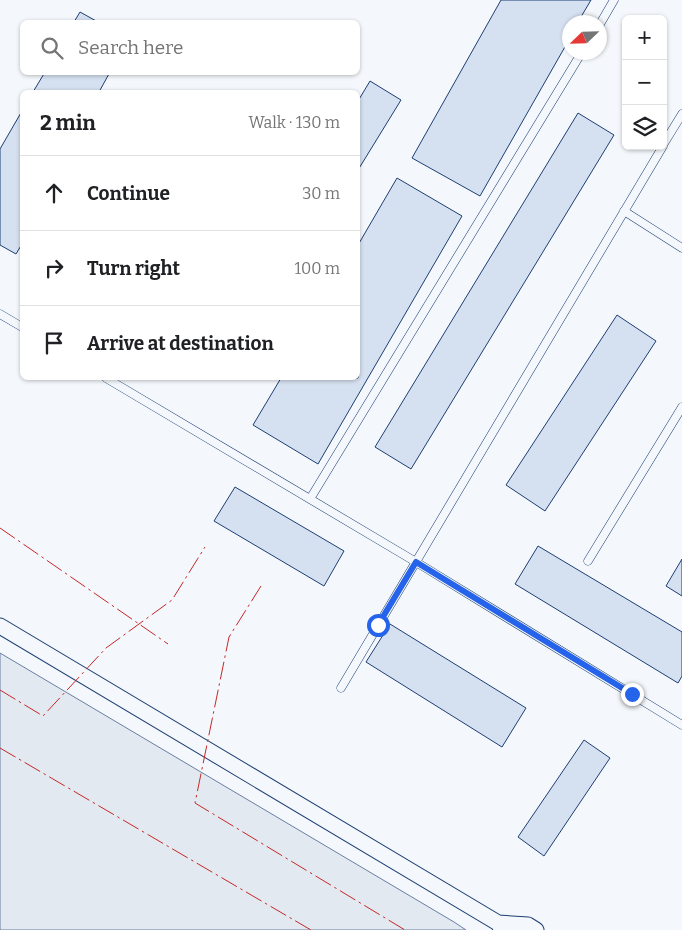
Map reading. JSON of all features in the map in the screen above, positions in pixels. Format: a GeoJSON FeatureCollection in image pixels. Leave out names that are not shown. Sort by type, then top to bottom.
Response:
{"type":"FeatureCollection","features":[{"type":"Feature","properties":{"kind":"street"},"geometry":{"type":"LineString","coordinates":[[0,626],[500,926],[528,925],[536,930]]}},
{"type":"Feature","properties":{"kind":"lane"},"geometry":{"type":"LineString","coordinates":[[605,15],[614,0]]}},
{"type":"Feature","properties":{"kind":"lane"},"geometry":{"type":"LineString","coordinates":[[310,499],[577,60]]}},
{"type":"Feature","properties":{"kind":"lane"},"geometry":{"type":"LineString","coordinates":[[667,139],[682,114]]}},
{"type":"Feature","properties":{"kind":"lane"},"geometry":{"type":"LineString","coordinates":[[341,688],[661,150]]}},
{"type":"Feature","properties":{"kind":"lane"},"geometry":{"type":"LineString","coordinates":[[624,211],[682,248]]}},
{"type":"Feature","properties":{"kind":"lane"},"geometry":{"type":"LineString","coordinates":[[0,314],[20,326]]}},
{"type":"Feature","properties":{"kind":"lane"},"geometry":{"type":"LineString","coordinates":[[109,380],[416,562],[682,725]]}},
{"type":"Feature","properties":{"kind":"lane"},"geometry":{"type":"LineString","coordinates":[[588,561],[682,407]]}},
{"type":"Feature","properties":{"kind":"shaded area"},"geometry":{"type":"Polygon","coordinates":[[[0,653],[454,922],[466,930],[0,930],[0,653]]]}},
{"type":"Feature","properties":{"kind":"building"},"geometry":{"type":"Polygon","coordinates":[[[501,0],[591,0],[582,15],[562,15],[562,52],[480,196],[412,158],[501,0]]]}},
{"type":"Feature","properties":{"kind":"building"},"geometry":{"type":"Polygon","coordinates":[[[80,12],[94,20],[75,20],[80,12]]]}},
{"type":"Feature","properties":{"kind":"building"},"geometry":{"type":"Polygon","coordinates":[[[43,75],[108,75],[100,90],[34,90],[43,75]]]}},
{"type":"Feature","properties":{"kind":"building"},"geometry":{"type":"Polygon","coordinates":[[[370,81],[401,100],[360,167],[360,98],[370,81]]]}},
{"type":"Feature","properties":{"kind":"building"},"geometry":{"type":"Polygon","coordinates":[[[578,113],[614,135],[411,469],[375,447],[578,113]]]}},
{"type":"Feature","properties":{"kind":"building"},"geometry":{"type":"Polygon","coordinates":[[[20,114],[20,247],[16,254],[0,245],[0,149],[20,114]]]}},
{"type":"Feature","properties":{"kind":"building"},"geometry":{"type":"Polygon","coordinates":[[[397,178],[462,216],[318,464],[253,425],[280,380],[360,380],[360,242],[397,178]]]}},
{"type":"Feature","properties":{"kind":"building"},"geometry":{"type":"Polygon","coordinates":[[[617,315],[656,341],[545,511],[506,485],[617,315]]]}},
{"type":"Feature","properties":{"kind":"building"},"geometry":{"type":"Polygon","coordinates":[[[235,487],[344,551],[324,586],[214,521],[235,487]]]}},
{"type":"Feature","properties":{"kind":"building"},"geometry":{"type":"Polygon","coordinates":[[[538,546],[682,632],[682,676],[678,683],[515,584],[538,546]]]}},
{"type":"Feature","properties":{"kind":"building"},"geometry":{"type":"Polygon","coordinates":[[[682,559],[682,596],[666,586],[682,559]]]}},
{"type":"Feature","properties":{"kind":"building"},"geometry":{"type":"Polygon","coordinates":[[[390,624],[526,708],[502,747],[366,662],[390,624]]]}},
{"type":"Feature","properties":{"kind":"building"},"geometry":{"type":"Polygon","coordinates":[[[584,740],[610,758],[544,856],[518,837],[584,740]]]}},
{"type":"Feature","properties":{"kind":"power"},"geometry":{"type":"LineString","coordinates":[[0,528],[168,644]]}},
{"type":"Feature","properties":{"kind":"power"},"geometry":{"type":"LineString","coordinates":[[0,690],[43,716],[106,648],[172,600],[205,547]]}},
{"type":"Feature","properties":{"kind":"power"},"geometry":{"type":"LineString","coordinates":[[261,586],[229,637],[195,803],[405,930]]}},
{"type":"Feature","properties":{"kind":"power"},"geometry":{"type":"LineString","coordinates":[[0,748],[311,930]]}},
{"type":"Feature","properties":{"kind":"route"},"geometry":{"type":"LineString","coordinates":[[378,625],[416,562],[632,694]]}}]}
